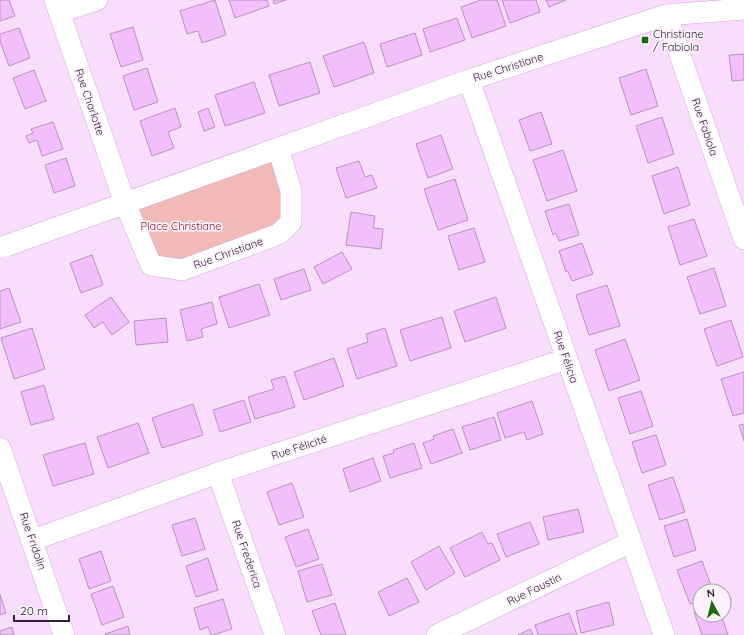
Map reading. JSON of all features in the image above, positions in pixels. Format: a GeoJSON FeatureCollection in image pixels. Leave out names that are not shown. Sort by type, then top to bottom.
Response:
{"type":"FeatureCollection","features":[{"type":"Feature","properties":{"kind":"street"},"geometry":{"type":"LineString","coordinates":[[57,6],[97,0]]}},
{"type":"Feature","properties":{"kind":"street","name":"Rue Charlotte"},"geometry":{"type":"LineString","coordinates":[[57,6],[125,203]]}},
{"type":"Feature","properties":{"kind":"street","name":"Rue Christiane"},"geometry":{"type":"LineString","coordinates":[[0,248],[469,80],[666,15],[744,9]]}},
{"type":"Feature","properties":{"kind":"street","name":"Rue Fabiola"},"geometry":{"type":"LineString","coordinates":[[666,15],[744,239]]}},
{"type":"Feature","properties":{"kind":"street","name":"Rue Félicia"},"geometry":{"type":"LineString","coordinates":[[469,80],[664,635]]}},
{"type":"Feature","properties":{"kind":"street","name":"Rue Christiane"},"geometry":{"type":"LineString","coordinates":[[125,203],[151,265],[182,270],[279,234],[292,222],[291,191],[278,148]]}},
{"type":"Feature","properties":{"kind":"street","name":"Rue Félicité"},"geometry":{"type":"LineString","coordinates":[[33,540],[218,473],[567,359]]}},
{"type":"Feature","properties":{"kind":"street","name":"Rue Fridolin"},"geometry":{"type":"LineString","coordinates":[[0,448],[33,540],[64,635]]}},
{"type":"Feature","properties":{"kind":"street","name":"Rue Frederica"},"geometry":{"type":"LineString","coordinates":[[218,473],[275,635]]}},
{"type":"Feature","properties":{"kind":"street","name":"Rue Faustin"},"geometry":{"type":"LineString","coordinates":[[437,635],[631,542]]}},
{"type":"Feature","properties":{"kind":"green space","name":"Place Christiane"},"geometry":{"type":"Polygon","coordinates":[[[278,148],[291,222],[182,270],[151,265],[125,203],[278,148]]]}},
{"type":"Feature","properties":{"kind":"building"},"geometry":{"type":"Polygon","coordinates":[[[0,0],[9,0],[15,16],[0,21],[0,0]]]}},
{"type":"Feature","properties":{"kind":"building"},"geometry":{"type":"Polygon","coordinates":[[[215,0],[226,35],[202,43],[198,31],[187,34],[180,11],[215,0]]]}},
{"type":"Feature","properties":{"kind":"building"},"geometry":{"type":"Polygon","coordinates":[[[229,0],[267,0],[269,6],[235,18],[229,0]]]}},
{"type":"Feature","properties":{"kind":"building"},"geometry":{"type":"Polygon","coordinates":[[[273,0],[286,0],[274,4],[273,0]]]}},
{"type":"Feature","properties":{"kind":"building"},"geometry":{"type":"Polygon","coordinates":[[[481,0],[497,0],[506,26],[472,38],[461,7],[481,0]]]}},
{"type":"Feature","properties":{"kind":"building"},"geometry":{"type":"Polygon","coordinates":[[[502,0],[536,0],[540,12],[510,23],[502,0]]]}},
{"type":"Feature","properties":{"kind":"building"},"geometry":{"type":"Polygon","coordinates":[[[546,0],[566,0],[549,7],[546,0]]]}},
{"type":"Feature","properties":{"kind":"building"},"geometry":{"type":"Polygon","coordinates":[[[457,18],[465,40],[430,52],[423,29],[457,18]]]}},
{"type":"Feature","properties":{"kind":"building"},"geometry":{"type":"Polygon","coordinates":[[[133,27],[143,60],[121,67],[110,34],[133,27]]]}},
{"type":"Feature","properties":{"kind":"building"},"geometry":{"type":"Polygon","coordinates":[[[19,28],[30,58],[9,66],[0,41],[0,34],[19,28]]]}},
{"type":"Feature","properties":{"kind":"building"},"geometry":{"type":"Polygon","coordinates":[[[415,33],[422,55],[387,67],[380,44],[415,33]]]}},
{"type":"Feature","properties":{"kind":"building"},"geometry":{"type":"Polygon","coordinates":[[[364,42],[374,73],[334,87],[323,56],[364,42]]]}},
{"type":"Feature","properties":{"kind":"building"},"geometry":{"type":"Polygon","coordinates":[[[744,54],[744,80],[732,81],[729,55],[744,54]]]}},
{"type":"Feature","properties":{"kind":"building"},"geometry":{"type":"Polygon","coordinates":[[[310,62],[320,93],[279,106],[269,75],[310,62]]]}},
{"type":"Feature","properties":{"kind":"building"},"geometry":{"type":"Polygon","coordinates":[[[147,68],[158,102],[134,110],[123,76],[147,68]]]}},
{"type":"Feature","properties":{"kind":"building"},"geometry":{"type":"Polygon","coordinates":[[[646,69],[658,106],[631,115],[619,78],[646,69]]]}},
{"type":"Feature","properties":{"kind":"building"},"geometry":{"type":"Polygon","coordinates":[[[34,70],[46,101],[25,109],[13,78],[34,70]]]}},
{"type":"Feature","properties":{"kind":"building"},"geometry":{"type":"Polygon","coordinates":[[[254,82],[265,113],[225,126],[215,95],[254,82]]]}},
{"type":"Feature","properties":{"kind":"building"},"geometry":{"type":"Polygon","coordinates":[[[175,108],[181,127],[168,132],[174,148],[152,156],[140,121],[175,108]]]}},
{"type":"Feature","properties":{"kind":"building"},"geometry":{"type":"Polygon","coordinates":[[[208,108],[215,127],[204,131],[198,112],[208,108]]]}},
{"type":"Feature","properties":{"kind":"building"},"geometry":{"type":"Polygon","coordinates":[[[541,112],[552,144],[530,151],[519,120],[541,112]]]}},
{"type":"Feature","properties":{"kind":"building"},"geometry":{"type":"Polygon","coordinates":[[[662,117],[674,154],[648,163],[636,126],[662,117]]]}},
{"type":"Feature","properties":{"kind":"building"},"geometry":{"type":"Polygon","coordinates":[[[53,122],[63,149],[42,156],[37,140],[29,143],[26,136],[33,133],[31,129],[53,122]]]}},
{"type":"Feature","properties":{"kind":"building"},"geometry":{"type":"Polygon","coordinates":[[[441,135],[453,169],[428,178],[416,144],[441,135]]]}},
{"type":"Feature","properties":{"kind":"building"},"geometry":{"type":"Polygon","coordinates":[[[563,150],[577,191],[547,201],[533,160],[563,150]]]}},
{"type":"Feature","properties":{"kind":"building"},"geometry":{"type":"Polygon","coordinates":[[[66,158],[75,186],[54,193],[45,165],[66,158]]]}},
{"type":"Feature","properties":{"kind":"building"},"geometry":{"type":"Polygon","coordinates":[[[359,161],[365,177],[372,175],[377,188],[346,198],[336,168],[359,161]]]}},
{"type":"Feature","properties":{"kind":"building"},"geometry":{"type":"Polygon","coordinates":[[[678,167],[690,205],[664,214],[652,176],[678,167]]]}},
{"type":"Feature","properties":{"kind":"building"},"geometry":{"type":"Polygon","coordinates":[[[455,179],[468,220],[438,230],[424,189],[455,179]]]}},
{"type":"Feature","properties":{"kind":"building"},"geometry":{"type":"Polygon","coordinates":[[[569,204],[579,235],[559,241],[556,233],[553,235],[545,211],[569,204]]]}},
{"type":"Feature","properties":{"kind":"building"},"geometry":{"type":"Polygon","coordinates":[[[351,212],[375,216],[373,228],[383,229],[381,249],[346,245],[351,212]]]}},
{"type":"Feature","properties":{"kind":"building"},"geometry":{"type":"Polygon","coordinates":[[[694,219],[707,256],[680,265],[668,227],[694,219]]]}},
{"type":"Feature","properties":{"kind":"building"},"geometry":{"type":"Polygon","coordinates":[[[474,228],[485,262],[459,270],[448,236],[474,228]]]}},
{"type":"Feature","properties":{"kind":"building"},"geometry":{"type":"Polygon","coordinates":[[[582,243],[593,274],[572,281],[568,271],[566,272],[559,251],[582,243]]]}},
{"type":"Feature","properties":{"kind":"building"},"geometry":{"type":"Polygon","coordinates":[[[342,252],[352,269],[323,284],[314,267],[342,252]]]}},
{"type":"Feature","properties":{"kind":"building"},"geometry":{"type":"Polygon","coordinates":[[[92,255],[103,285],[81,293],[70,263],[92,255]]]}},
{"type":"Feature","properties":{"kind":"building"},"geometry":{"type":"Polygon","coordinates":[[[714,268],[726,306],[700,314],[687,277],[714,268]]]}},
{"type":"Feature","properties":{"kind":"building"},"geometry":{"type":"Polygon","coordinates":[[[304,269],[311,290],[281,300],[274,279],[304,269]]]}},
{"type":"Feature","properties":{"kind":"building"},"geometry":{"type":"Polygon","coordinates":[[[259,284],[270,315],[229,328],[219,297],[259,284]]]}},
{"type":"Feature","properties":{"kind":"building"},"geometry":{"type":"Polygon","coordinates":[[[607,285],[620,326],[589,335],[576,295],[607,285]]]}},
{"type":"Feature","properties":{"kind":"building"},"geometry":{"type":"Polygon","coordinates":[[[9,288],[21,322],[0,329],[0,291],[9,288]]]}},
{"type":"Feature","properties":{"kind":"building"},"geometry":{"type":"Polygon","coordinates":[[[111,297],[129,322],[112,335],[103,322],[94,328],[85,315],[111,297]]]}},
{"type":"Feature","properties":{"kind":"building"},"geometry":{"type":"Polygon","coordinates":[[[496,297],[506,328],[465,342],[454,311],[496,297]]]}},
{"type":"Feature","properties":{"kind":"building"},"geometry":{"type":"Polygon","coordinates":[[[212,302],[217,324],[201,329],[203,337],[187,341],[180,310],[212,302]]]}},
{"type":"Feature","properties":{"kind":"building"},"geometry":{"type":"Polygon","coordinates":[[[442,317],[451,348],[410,361],[400,330],[442,317]]]}},
{"type":"Feature","properties":{"kind":"building"},"geometry":{"type":"Polygon","coordinates":[[[166,318],[168,342],[136,345],[134,321],[166,318]]]}},
{"type":"Feature","properties":{"kind":"building"},"geometry":{"type":"Polygon","coordinates":[[[731,320],[743,357],[717,366],[704,329],[731,320]]]}},
{"type":"Feature","properties":{"kind":"building"},"geometry":{"type":"Polygon","coordinates":[[[32,328],[45,369],[14,379],[1,338],[32,328]]]}},
{"type":"Feature","properties":{"kind":"building"},"geometry":{"type":"Polygon","coordinates":[[[385,328],[397,366],[357,379],[347,349],[368,342],[366,334],[385,328]]]}},
{"type":"Feature","properties":{"kind":"building"},"geometry":{"type":"Polygon","coordinates":[[[625,339],[640,380],[609,391],[595,350],[625,339]]]}},
{"type":"Feature","properties":{"kind":"building"},"geometry":{"type":"Polygon","coordinates":[[[334,358],[344,386],[304,400],[294,372],[334,358]]]}},
{"type":"Feature","properties":{"kind":"building"},"geometry":{"type":"Polygon","coordinates":[[[744,372],[744,413],[733,416],[721,379],[744,372]]]}},
{"type":"Feature","properties":{"kind":"building"},"geometry":{"type":"Polygon","coordinates":[[[285,376],[295,407],[255,419],[248,397],[274,389],[271,380],[285,376]]]}},
{"type":"Feature","properties":{"kind":"building"},"geometry":{"type":"Polygon","coordinates":[[[44,385],[54,419],[31,425],[21,392],[44,385]]]}},
{"type":"Feature","properties":{"kind":"building"},"geometry":{"type":"Polygon","coordinates":[[[641,391],[653,426],[630,434],[618,398],[641,391]]]}},
{"type":"Feature","properties":{"kind":"building"},"geometry":{"type":"Polygon","coordinates":[[[244,400],[251,422],[220,432],[213,410],[244,400]]]}},
{"type":"Feature","properties":{"kind":"building"},"geometry":{"type":"Polygon","coordinates":[[[532,401],[543,434],[527,440],[524,432],[505,438],[497,413],[532,401]]]}},
{"type":"Feature","properties":{"kind":"building"},"geometry":{"type":"Polygon","coordinates":[[[193,404],[203,435],[162,448],[152,418],[193,404]]]}},
{"type":"Feature","properties":{"kind":"building"},"geometry":{"type":"Polygon","coordinates":[[[494,417],[501,440],[470,450],[462,427],[494,417]]]}},
{"type":"Feature","properties":{"kind":"building"},"geometry":{"type":"Polygon","coordinates":[[[138,423],[149,453],[108,468],[97,437],[138,423]]]}},
{"type":"Feature","properties":{"kind":"building"},"geometry":{"type":"Polygon","coordinates":[[[744,424],[744,441],[739,425],[744,424]]]}},
{"type":"Feature","properties":{"kind":"building"},"geometry":{"type":"Polygon","coordinates":[[[453,429],[462,453],[431,464],[423,443],[434,439],[433,436],[453,429]]]}},
{"type":"Feature","properties":{"kind":"building"},"geometry":{"type":"Polygon","coordinates":[[[656,435],[666,465],[642,473],[632,442],[656,435]]]}},
{"type":"Feature","properties":{"kind":"building"},"geometry":{"type":"Polygon","coordinates":[[[85,443],[94,474],[53,486],[43,455],[85,443]]]}},
{"type":"Feature","properties":{"kind":"building"},"geometry":{"type":"Polygon","coordinates":[[[414,443],[422,468],[390,478],[383,456],[394,453],[393,450],[414,443]]]}},
{"type":"Feature","properties":{"kind":"building"},"geometry":{"type":"Polygon","coordinates":[[[373,458],[381,481],[350,492],[343,469],[373,458]]]}},
{"type":"Feature","properties":{"kind":"building"},"geometry":{"type":"Polygon","coordinates":[[[673,477],[685,512],[660,520],[648,485],[673,477]]]}},
{"type":"Feature","properties":{"kind":"building"},"geometry":{"type":"Polygon","coordinates":[[[292,483],[304,517],[279,525],[267,492],[292,483]]]}},
{"type":"Feature","properties":{"kind":"building"},"geometry":{"type":"Polygon","coordinates":[[[578,509],[584,532],[548,540],[543,517],[578,509]]]}},
{"type":"Feature","properties":{"kind":"building"},"geometry":{"type":"Polygon","coordinates":[[[195,518],[205,549],[182,556],[172,525],[195,518]]]}},
{"type":"Feature","properties":{"kind":"building"},"geometry":{"type":"Polygon","coordinates":[[[687,519],[696,550],[674,557],[664,526],[687,519]]]}},
{"type":"Feature","properties":{"kind":"building"},"geometry":{"type":"Polygon","coordinates":[[[530,522],[539,544],[506,557],[497,534],[530,522]]]}},
{"type":"Feature","properties":{"kind":"building"},"geometry":{"type":"Polygon","coordinates":[[[308,529],[319,559],[296,567],[285,537],[308,529]]]}},
{"type":"Feature","properties":{"kind":"building"},"geometry":{"type":"Polygon","coordinates":[[[482,532],[488,544],[492,543],[500,560],[465,577],[450,548],[482,532]]]}},
{"type":"Feature","properties":{"kind":"building"},"geometry":{"type":"Polygon","coordinates":[[[439,546],[455,573],[426,590],[411,562],[439,546]]]}},
{"type":"Feature","properties":{"kind":"building"},"geometry":{"type":"Polygon","coordinates":[[[101,551],[111,581],[89,589],[79,559],[101,551]]]}},
{"type":"Feature","properties":{"kind":"building"},"geometry":{"type":"Polygon","coordinates":[[[208,558],[218,590],[196,597],[186,566],[208,558]]]}},
{"type":"Feature","properties":{"kind":"building"},"geometry":{"type":"Polygon","coordinates":[[[702,561],[710,583],[692,583],[692,603],[690,604],[677,570],[702,561]]]}},
{"type":"Feature","properties":{"kind":"building"},"geometry":{"type":"Polygon","coordinates":[[[322,564],[332,595],[307,602],[298,571],[322,564]]]}},
{"type":"Feature","properties":{"kind":"building"},"geometry":{"type":"Polygon","coordinates":[[[407,578],[419,602],[389,616],[378,592],[407,578]]]}},
{"type":"Feature","properties":{"kind":"building"},"geometry":{"type":"Polygon","coordinates":[[[113,586],[124,617],[102,625],[91,594],[113,586]]]}},
{"type":"Feature","properties":{"kind":"building"},"geometry":{"type":"Polygon","coordinates":[[[0,594],[6,613],[0,615],[0,594]]]}},
{"type":"Feature","properties":{"kind":"building"},"geometry":{"type":"Polygon","coordinates":[[[223,599],[232,629],[213,635],[211,635],[208,627],[200,630],[194,608],[223,599]]]}},
{"type":"Feature","properties":{"kind":"building"},"geometry":{"type":"Polygon","coordinates":[[[609,602],[614,625],[581,633],[576,611],[609,602]]]}},
{"type":"Feature","properties":{"kind":"building"},"geometry":{"type":"Polygon","coordinates":[[[335,603],[346,635],[321,635],[312,611],[335,603]]]}},
{"type":"Feature","properties":{"kind":"building"},"geometry":{"type":"Polygon","coordinates":[[[569,613],[577,635],[538,635],[535,625],[569,613]]]}},
{"type":"Feature","properties":{"kind":"building"},"geometry":{"type":"Polygon","coordinates":[[[698,623],[724,623],[728,635],[702,635],[698,623]]]}},
{"type":"Feature","properties":{"kind":"building"},"geometry":{"type":"Polygon","coordinates":[[[128,626],[130,635],[105,634],[128,626]]]}},
{"type":"Feature","properties":{"kind":"building"},"geometry":{"type":"Polygon","coordinates":[[[12,627],[14,635],[0,635],[0,631],[12,627]]]}},
{"type":"Feature","properties":{"kind":"building"},"geometry":{"type":"Polygon","coordinates":[[[530,629],[533,635],[518,635],[530,629]]]}},
{"type":"Feature","properties":{"kind":"place","name":"Christiane / Fabiola"},"geometry":{"type":"Point","coordinates":[645,40]}}]}
